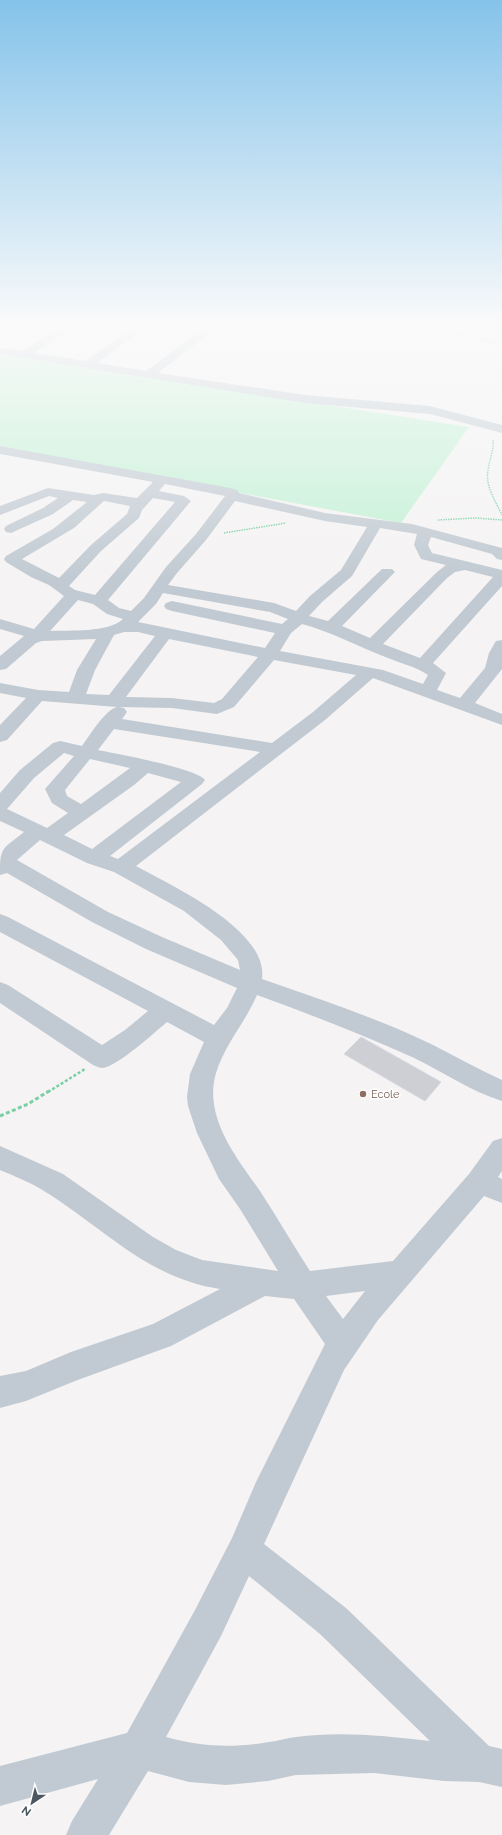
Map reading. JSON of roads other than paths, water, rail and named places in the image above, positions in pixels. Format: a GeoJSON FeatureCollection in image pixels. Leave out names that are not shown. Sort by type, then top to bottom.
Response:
{"type":"FeatureCollection","features":[{"type":"Feature","properties":{"kind":"street"},"geometry":{"type":"LineString","coordinates":[[414,409],[430,410],[502,429]]}},
{"type":"Feature","properties":{"kind":"street"},"geometry":{"type":"LineString","coordinates":[[0,450],[232,492],[232,496]]}},
{"type":"Feature","properties":{"kind":"street"},"geometry":{"type":"LineString","coordinates":[[0,463],[16,453]]}},
{"type":"Feature","properties":{"kind":"street"},"geometry":{"type":"LineString","coordinates":[[6,562],[54,535],[94,499],[114,470]]}},
{"type":"Feature","properties":{"kind":"street"},"geometry":{"type":"LineString","coordinates":[[60,586],[96,548],[134,515],[135,509],[162,480]]}},
{"type":"Feature","properties":{"kind":"street"},"geometry":{"type":"LineString","coordinates":[[0,511],[44,492],[53,491],[70,496],[94,499],[103,497],[184,501],[99,601]]}},
{"type":"Feature","properties":{"kind":"street"},"geometry":{"type":"LineString","coordinates":[[4,528],[42,514],[70,496]]}},
{"type":"Feature","properties":{"kind":"street"},"geometry":{"type":"LineString","coordinates":[[232,496],[325,517],[399,526],[431,523],[502,539]]}},
{"type":"Feature","properties":{"kind":"street"},"geometry":{"type":"LineString","coordinates":[[0,624],[38,635],[94,635],[107,632],[129,622],[154,595],[171,570],[202,537],[232,496]]}},
{"type":"Feature","properties":{"kind":"street"},"geometry":{"type":"LineString","coordinates":[[0,688],[38,695],[172,703],[214,710],[220,709],[228,704],[269,654],[286,630],[316,599],[347,573],[376,523]]}},
{"type":"Feature","properties":{"kind":"street"},"geometry":{"type":"LineString","coordinates":[[431,523],[497,551],[502,556]]}},
{"type":"Feature","properties":{"kind":"street"},"geometry":{"type":"LineString","coordinates":[[424,664],[502,576],[426,556],[421,545],[431,523]]}},
{"type":"Feature","properties":{"kind":"street"},"geometry":{"type":"LineString","coordinates":[[6,562],[60,586],[65,591],[74,595],[99,601],[138,627],[219,645],[370,672],[428,691],[502,720]]}},
{"type":"Feature","properties":{"kind":"street"},"geometry":{"type":"LineString","coordinates":[[372,646],[442,575],[450,569],[464,566]]}},
{"type":"Feature","properties":{"kind":"street"},"geometry":{"type":"LineString","coordinates":[[332,627],[358,602],[366,591],[387,572]]}},
{"type":"Feature","properties":{"kind":"street"},"geometry":{"type":"LineString","coordinates":[[0,665],[38,635],[74,595]]}},
{"type":"Feature","properties":{"kind":"street"},"geometry":{"type":"LineString","coordinates":[[154,595],[264,605],[299,618],[332,627],[372,646],[424,664],[437,674],[428,691]]}},
{"type":"Feature","properties":{"kind":"street"},"geometry":{"type":"LineString","coordinates":[[154,595],[286,630]]}},
{"type":"Feature","properties":{"kind":"street"},"geometry":{"type":"LineString","coordinates":[[76,698],[86,670],[102,644],[107,632]]}},
{"type":"Feature","properties":{"kind":"street"},"geometry":{"type":"LineString","coordinates":[[80,812],[59,799],[55,789],[86,753],[108,723],[119,701],[166,632]]}},
{"type":"Feature","properties":{"kind":"street"},"geometry":{"type":"LineString","coordinates":[[464,705],[493,669],[497,653],[502,645]]}},
{"type":"Feature","properties":{"kind":"street"},"geometry":{"type":"LineString","coordinates":[[121,867],[276,749],[370,672]]}},
{"type":"Feature","properties":{"kind":"street"},"geometry":{"type":"LineString","coordinates":[[0,736],[38,695]]}},
{"type":"Feature","properties":{"kind":"street"},"geometry":{"type":"LineString","coordinates":[[108,723],[214,738],[276,749]]}},
{"type":"Feature","properties":{"kind":"street"},"geometry":{"type":"LineString","coordinates":[[0,805],[27,774],[57,748],[64,748],[181,774],[192,778],[195,781],[94,858]]}},
{"type":"Feature","properties":{"kind":"street"},"geometry":{"type":"LineString","coordinates":[[144,766],[127,781],[80,812],[44,834],[16,848],[2,865],[147,940],[250,984],[328,1011],[422,1050],[452,1068],[502,1091]]}},
{"type":"Feature","properties":{"kind":"street"},"geometry":{"type":"LineString","coordinates":[[0,813],[94,858],[121,867],[192,906],[214,921],[229,934],[249,958],[252,971],[250,984],[237,1013],[218,1038],[203,1074],[200,1097],[205,1121],[229,1171],[250,1200],[302,1286],[343,1343]]}},
{"type":"Feature","properties":{"kind":"street"},"geometry":{"type":"LineString","coordinates":[[0,922],[218,1038]]}},
{"type":"Feature","properties":{"kind":"street"},"geometry":{"type":"LineString","coordinates":[[0,990],[102,1058],[134,1037],[165,1010]]}},
{"type":"Feature","properties":{"kind":"street"},"geometry":{"type":"LineString","coordinates":[[86,1835],[139,1749],[208,1623],[244,1550],[296,1434],[333,1359],[367,1310],[401,1273],[490,1186],[502,1149]]}},
{"type":"Feature","properties":{"kind":"street"},"geometry":{"type":"LineString","coordinates":[[0,1157],[53,1182],[143,1246],[181,1266],[201,1273],[302,1286],[401,1273]]}},
{"type":"Feature","properties":{"kind":"street"},"geometry":{"type":"LineString","coordinates":[[0,1392],[26,1386],[71,1367],[160,1336],[264,1282]]}},
{"type":"Feature","properties":{"kind":"street"},"geometry":{"type":"LineString","coordinates":[[244,1550],[333,1621],[420,1704],[491,1766]]}},
{"type":"Feature","properties":{"kind":"street"},"geometry":{"type":"LineString","coordinates":[[0,1786],[139,1749],[189,1763],[226,1766],[268,1762],[296,1756],[374,1754],[491,1766]]}},
{"type":"Feature","properties":{"kind":"place","name":"Ecole"},"geometry":{"type":"Point","coordinates":[363,1094]}}]}
